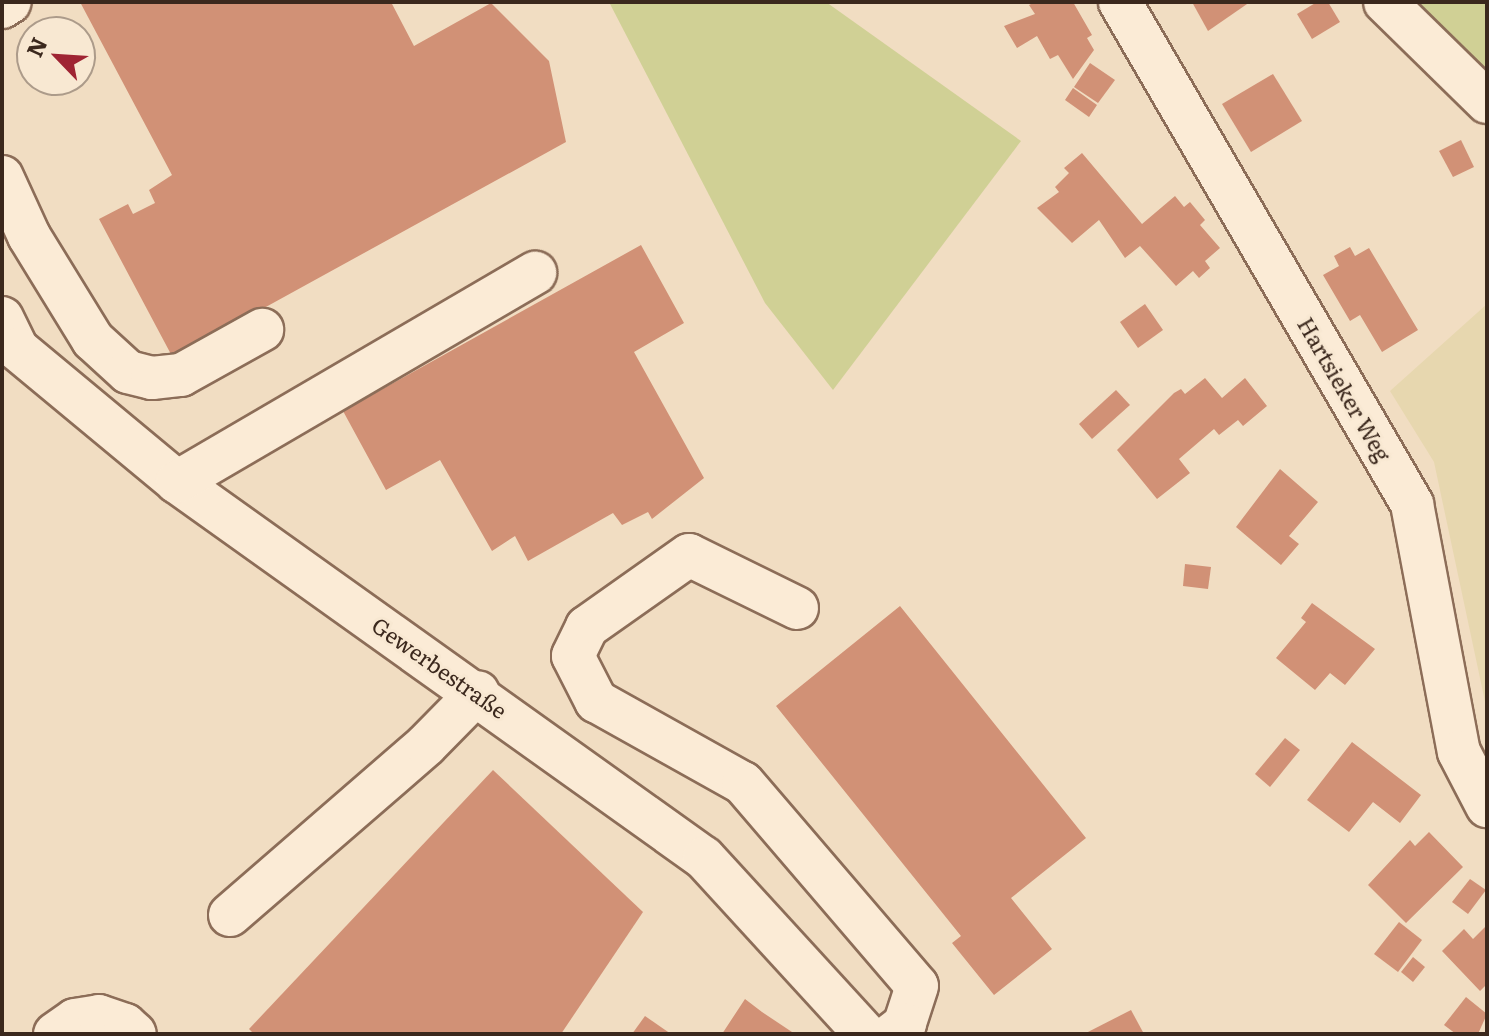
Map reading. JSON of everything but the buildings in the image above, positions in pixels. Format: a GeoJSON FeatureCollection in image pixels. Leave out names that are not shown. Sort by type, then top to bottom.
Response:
{"type":"FeatureCollection","features":[{"type":"Feature","properties":{"kind":"street"},"geometry":{"type":"LineString","coordinates":[[2,7],[10,2]]}},
{"type":"Feature","properties":{"kind":"street","name":"Hartsieker Weg"},"geometry":{"type":"LineString","coordinates":[[1120,2],[1412,504],[1459,752],[1487,806]]}},
{"type":"Feature","properties":{"kind":"street"},"geometry":{"type":"LineString","coordinates":[[1385,2],[1487,102]]}},
{"type":"Feature","properties":{"kind":"street"},"geometry":{"type":"LineString","coordinates":[[2,177],[29,236],[93,340],[128,372],[152,378],[181,375],[262,330]]}},
{"type":"Feature","properties":{"kind":"street"},"geometry":{"type":"LineString","coordinates":[[177,482],[535,273]]}},
{"type":"Feature","properties":{"kind":"street","name":"Gewerbestraße"},"geometry":{"type":"LineString","coordinates":[[2,318],[17,349],[177,482],[478,692],[704,858],[865,1034]]}},
{"type":"Feature","properties":{"kind":"street"},"geometry":{"type":"LineString","coordinates":[[797,608],[689,555],[587,627],[573,656],[596,701],[743,783],[917,986],[905,1024],[892,1034]]}},
{"type":"Feature","properties":{"kind":"street"},"geometry":{"type":"LineString","coordinates":[[230,915],[426,745],[478,692]]}},
{"type":"Feature","properties":{"kind":"street"},"geometry":{"type":"LineString","coordinates":[[55,1034],[75,1020],[99,1016],[125,1025],[135,1034]]}},
{"type":"Feature","properties":{"kind":"shaded area"},"geometry":{"type":"Polygon","coordinates":[[[1487,304],[1487,711],[1434,462],[1390,391],[1487,304]]]}},
{"type":"Feature","properties":{"kind":"green space"},"geometry":{"type":"Polygon","coordinates":[[[609,2],[826,2],[1021,141],[833,390],[765,303],[609,2]]]}},
{"type":"Feature","properties":{"kind":"green space"},"geometry":{"type":"Polygon","coordinates":[[[1404,2],[1487,2],[1487,81],[1404,2]]]}}]}
